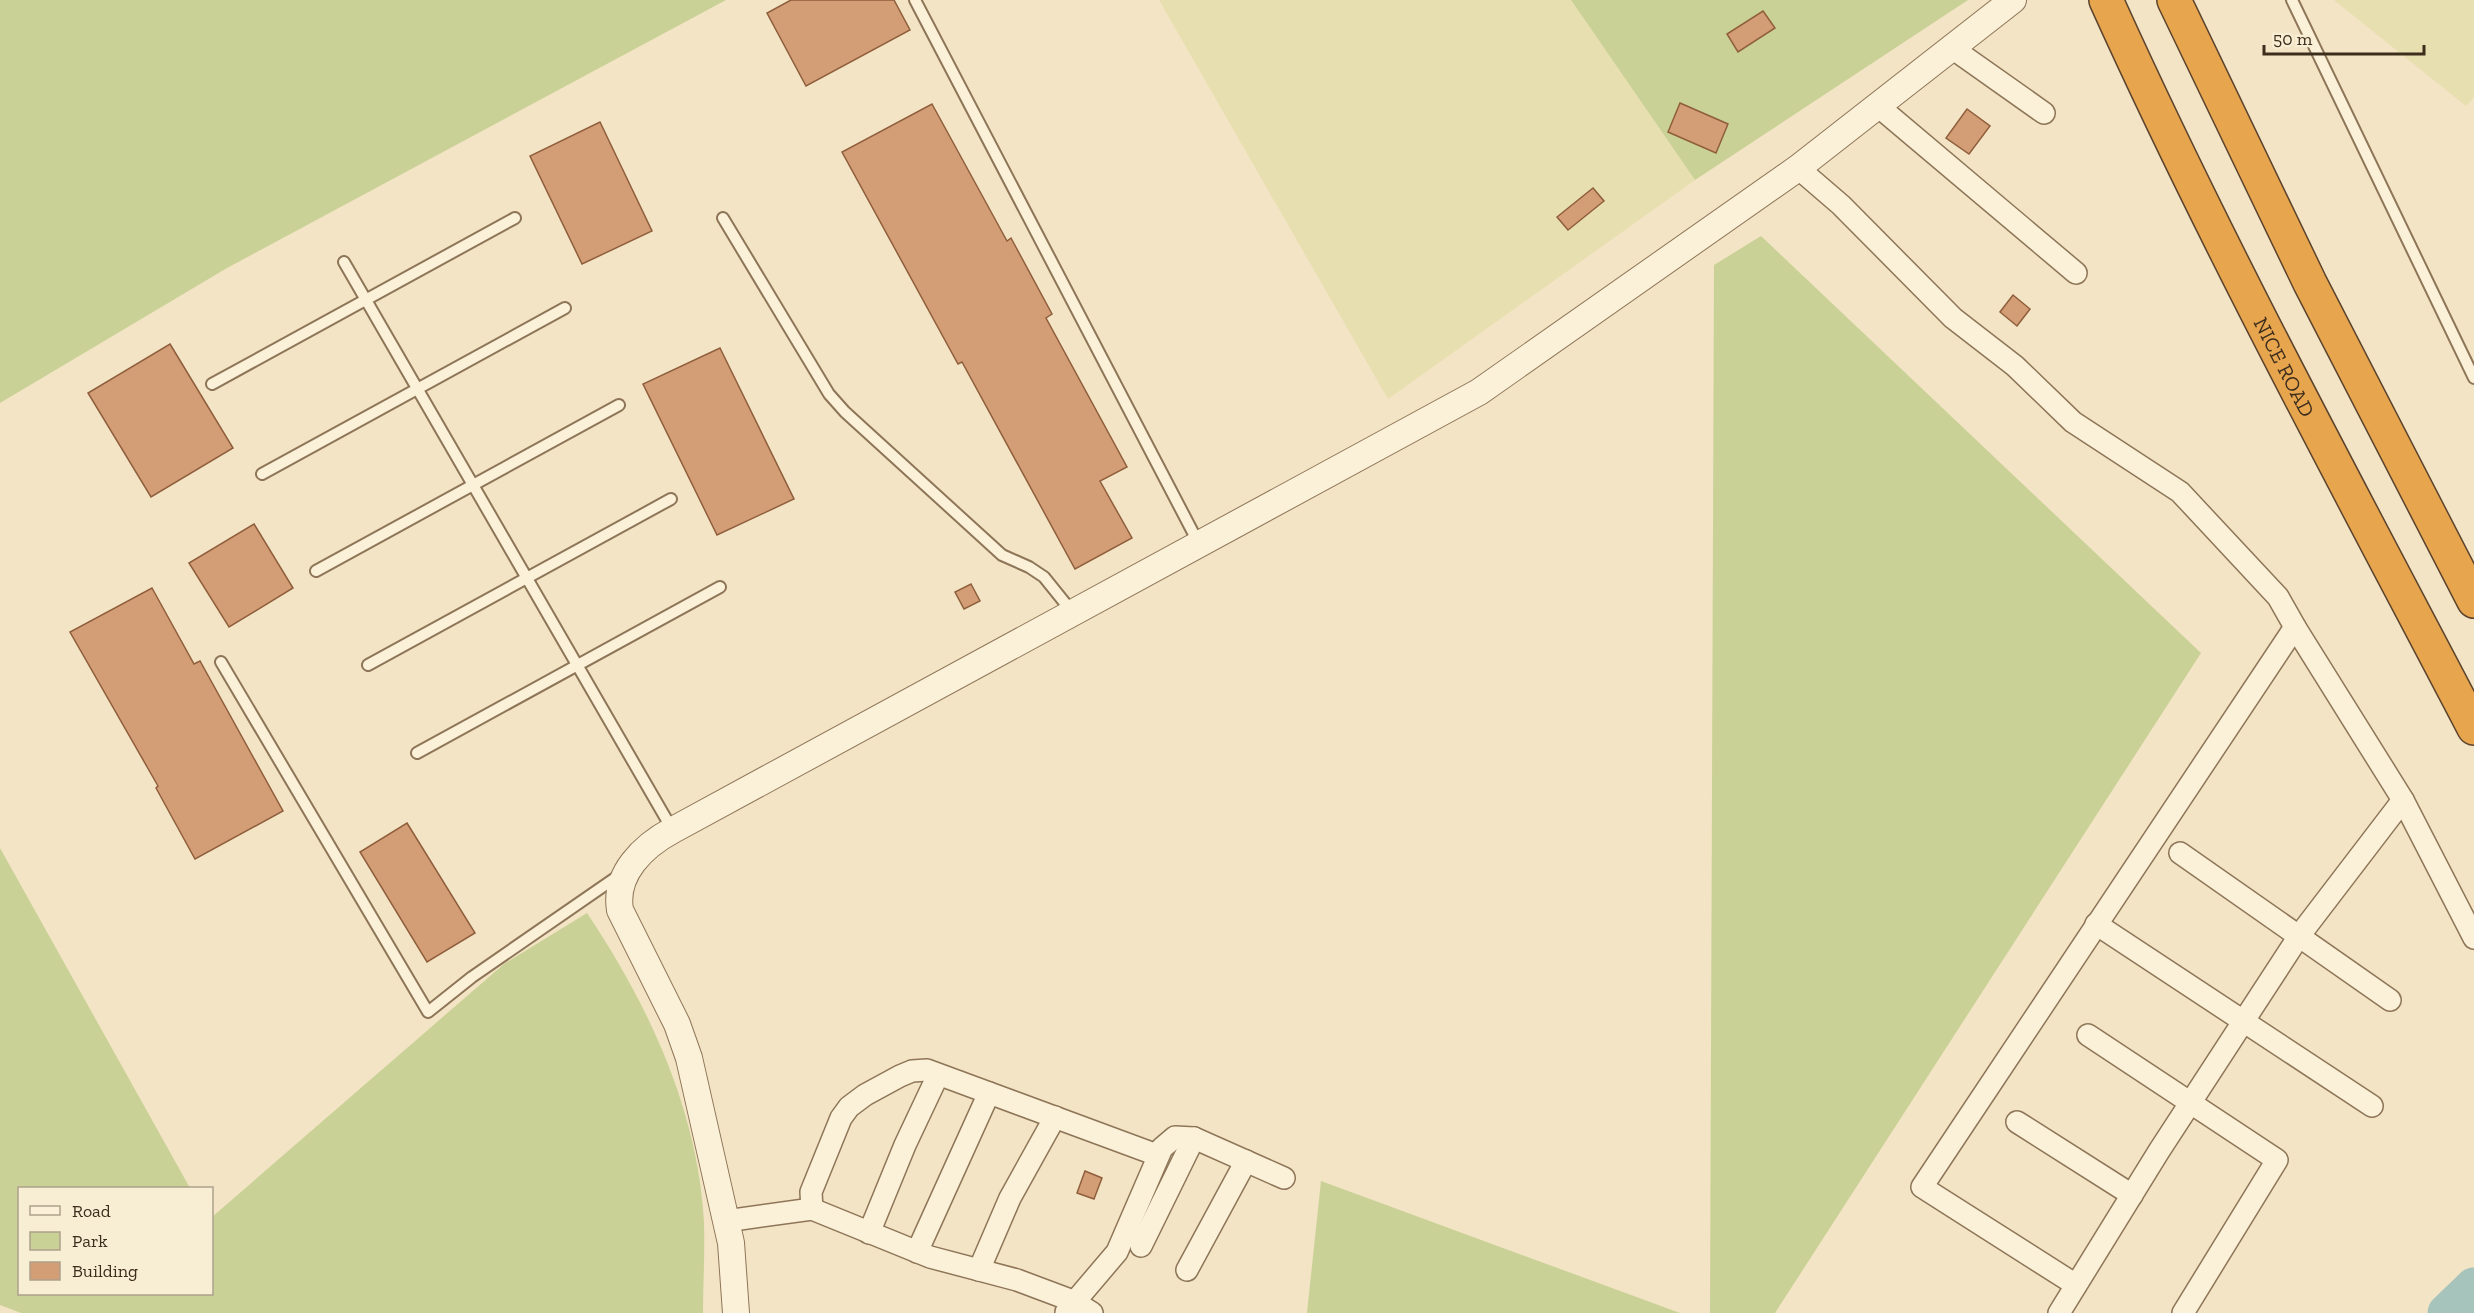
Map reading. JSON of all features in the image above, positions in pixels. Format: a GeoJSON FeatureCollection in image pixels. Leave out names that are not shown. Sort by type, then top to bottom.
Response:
{"type":"FeatureCollection","features":[{"type":"Feature","properties":{"kind":"highway","name":"NICE ROAD"},"geometry":{"type":"LineString","coordinates":[[2106,0],[2139,73],[2299,393],[2474,728]]}},
{"type":"Feature","properties":{"kind":"highway"},"geometry":{"type":"LineString","coordinates":[[2174,0],[2310,283],[2474,601]]}},
{"type":"Feature","properties":{"kind":"street"},"geometry":{"type":"LineString","coordinates":[[736,1313],[726,1221],[683,1040],[620,910],[618,895],[629,869],[647,846],[1479,393],[1798,168],[2013,0]]}},
{"type":"Feature","properties":{"kind":"street"},"geometry":{"type":"LineString","coordinates":[[1952,48],[2044,113]]}},
{"type":"Feature","properties":{"kind":"street"},"geometry":{"type":"LineString","coordinates":[[1878,106],[2076,273]]}},
{"type":"Feature","properties":{"kind":"street"},"geometry":{"type":"LineString","coordinates":[[1798,168],[1841,205],[1953,318],[2015,366],[2073,422],[2180,492],[2278,597],[2403,800],[2474,938]]}},
{"type":"Feature","properties":{"kind":"street"},"geometry":{"type":"LineString","coordinates":[[2076,1285],[1922,1187],[2295,627]]}},
{"type":"Feature","properties":{"kind":"street"},"geometry":{"type":"LineString","coordinates":[[2059,1313],[2190,1103],[2299,936],[2403,800]]}},
{"type":"Feature","properties":{"kind":"street"},"geometry":{"type":"LineString","coordinates":[[2180,853],[2390,1000]]}},
{"type":"Feature","properties":{"kind":"street"},"geometry":{"type":"LineString","coordinates":[[2096,924],[2372,1106]]}},
{"type":"Feature","properties":{"kind":"street"},"geometry":{"type":"LineString","coordinates":[[2088,1035],[2277,1160],[2183,1313]]}},
{"type":"Feature","properties":{"kind":"street"},"geometry":{"type":"LineString","coordinates":[[812,1209],[811,1192],[841,1118],[849,1107],[865,1095],[912,1071],[927,1070],[1157,1155]]}},
{"type":"Feature","properties":{"kind":"street"},"geometry":{"type":"LineString","coordinates":[[869,1233],[905,1145],[938,1075]]}},
{"type":"Feature","properties":{"kind":"street"},"geometry":{"type":"LineString","coordinates":[[917,1252],[989,1093]]}},
{"type":"Feature","properties":{"kind":"street"},"geometry":{"type":"LineString","coordinates":[[979,1270],[1010,1198],[1055,1117]]}},
{"type":"Feature","properties":{"kind":"street"},"geometry":{"type":"LineString","coordinates":[[2017,1122],[2132,1195]]}},
{"type":"Feature","properties":{"kind":"street"},"geometry":{"type":"LineString","coordinates":[[1069,1307],[1117,1252],[1157,1155],[1167,1141],[1175,1137],[1194,1138],[1284,1178]]}},
{"type":"Feature","properties":{"kind":"street"},"geometry":{"type":"LineString","coordinates":[[1141,1246],[1194,1138]]}},
{"type":"Feature","properties":{"kind":"street"},"geometry":{"type":"LineString","coordinates":[[1187,1270],[1246,1161]]}},
{"type":"Feature","properties":{"kind":"street"},"geometry":{"type":"LineString","coordinates":[[726,1221],[812,1209],[917,1252],[1017,1280],[1069,1307],[1092,1313]]}},
{"type":"Feature","properties":{"kind":"lane"},"geometry":{"type":"LineString","coordinates":[[915,0],[1198,544]]}},
{"type":"Feature","properties":{"kind":"lane"},"geometry":{"type":"LineString","coordinates":[[2292,0],[2474,378]]}},
{"type":"Feature","properties":{"kind":"lane"},"geometry":{"type":"LineString","coordinates":[[212,384],[515,218]]}},
{"type":"Feature","properties":{"kind":"lane"},"geometry":{"type":"LineString","coordinates":[[723,218],[829,394],[845,412],[1002,555],[1044,577],[1073,613]]}},
{"type":"Feature","properties":{"kind":"lane"},"geometry":{"type":"LineString","coordinates":[[345,262],[673,830]]}},
{"type":"Feature","properties":{"kind":"lane"},"geometry":{"type":"LineString","coordinates":[[262,474],[566,308]]}},
{"type":"Feature","properties":{"kind":"lane"},"geometry":{"type":"LineString","coordinates":[[316,571],[619,405]]}},
{"type":"Feature","properties":{"kind":"lane"},"geometry":{"type":"LineString","coordinates":[[368,665],[671,499]]}},
{"type":"Feature","properties":{"kind":"lane"},"geometry":{"type":"LineString","coordinates":[[417,753],[720,588]]}},
{"type":"Feature","properties":{"kind":"lane"},"geometry":{"type":"LineString","coordinates":[[220,662],[428,1012],[559,915],[629,869]]}},
{"type":"Feature","properties":{"kind":"shaded area"},"geometry":{"type":"Polygon","coordinates":[[[1159,0],[1571,0],[1695,180],[1388,399],[1159,0]]]}},
{"type":"Feature","properties":{"kind":"shaded area"},"geometry":{"type":"Polygon","coordinates":[[[2334,0],[2474,0],[2474,97],[2466,106],[2334,0]]]}},
{"type":"Feature","properties":{"kind":"green space"},"geometry":{"type":"Polygon","coordinates":[[[0,0],[726,0],[227,268],[0,403],[0,0]]]}},
{"type":"Feature","properties":{"kind":"green space"},"geometry":{"type":"Polygon","coordinates":[[[1571,0],[1968,0],[1695,180],[1571,0]]]}},
{"type":"Feature","properties":{"kind":"green space"},"geometry":{"type":"Polygon","coordinates":[[[1761,236],[2201,653],[1775,1313],[1710,1313],[1714,265],[1761,236]]]}},
{"type":"Feature","properties":{"kind":"green space"},"geometry":{"type":"Polygon","coordinates":[[[0,848],[189,1187],[18,1187],[18,1295],[213,1295],[213,1216],[504,964],[587,913],[630,984],[649,1021],[666,1060],[692,1139],[700,1180],[704,1222],[703,1313],[21,1313],[0,1305],[0,848]]]}},
{"type":"Feature","properties":{"kind":"green space"},"geometry":{"type":"Polygon","coordinates":[[[1321,1181],[1680,1313],[1307,1313],[1321,1181]]]}},
{"type":"Feature","properties":{"kind":"building"},"geometry":{"type":"Polygon","coordinates":[[[791,0],[894,0],[910,30],[806,86],[767,13],[791,0]]]}},
{"type":"Feature","properties":{"kind":"building"},"geometry":{"type":"Polygon","coordinates":[[[1763,11],[1775,28],[1738,52],[1727,34],[1763,11]]]}},
{"type":"Feature","properties":{"kind":"building"},"geometry":{"type":"Polygon","coordinates":[[[1680,103],[1728,124],[1716,153],[1668,132],[1680,103]]]}},
{"type":"Feature","properties":{"kind":"building"},"geometry":{"type":"Polygon","coordinates":[[[932,104],[1007,241],[1011,238],[1052,314],[1046,318],[1127,467],[1100,481],[1132,538],[1075,569],[962,362],[958,364],[842,152],[932,104]]]}},
{"type":"Feature","properties":{"kind":"building"},"geometry":{"type":"Polygon","coordinates":[[[1967,109],[1990,126],[1969,154],[1946,138],[1967,109]]]}},
{"type":"Feature","properties":{"kind":"building"},"geometry":{"type":"Polygon","coordinates":[[[600,122],[652,231],[582,264],[530,156],[600,122]]]}},
{"type":"Feature","properties":{"kind":"building"},"geometry":{"type":"Polygon","coordinates":[[[1593,188],[1604,201],[1568,230],[1557,217],[1593,188]]]}},
{"type":"Feature","properties":{"kind":"building"},"geometry":{"type":"Polygon","coordinates":[[[2013,295],[2030,309],[2017,326],[2000,312],[2013,295]]]}},
{"type":"Feature","properties":{"kind":"building"},"geometry":{"type":"Polygon","coordinates":[[[170,344],[233,448],[151,497],[88,393],[170,344]]]}},
{"type":"Feature","properties":{"kind":"building"},"geometry":{"type":"Polygon","coordinates":[[[720,348],[794,499],[717,535],[643,384],[720,348]]]}},
{"type":"Feature","properties":{"kind":"building"},"geometry":{"type":"Polygon","coordinates":[[[254,524],[293,588],[229,627],[189,563],[254,524]]]}},
{"type":"Feature","properties":{"kind":"building"},"geometry":{"type":"Polygon","coordinates":[[[971,584],[980,601],[964,609],[955,592],[971,584]]]}},
{"type":"Feature","properties":{"kind":"building"},"geometry":{"type":"Polygon","coordinates":[[[152,588],[194,664],[200,661],[283,811],[195,859],[156,788],[158,786],[70,632],[152,588]]]}},
{"type":"Feature","properties":{"kind":"building"},"geometry":{"type":"Polygon","coordinates":[[[407,823],[475,933],[427,962],[360,852],[407,823]]]}},
{"type":"Feature","properties":{"kind":"building"},"geometry":{"type":"Polygon","coordinates":[[[1085,1171],[1102,1178],[1094,1199],[1077,1193],[1085,1171]]]}},
{"type":"Feature","properties":{"kind":"waterway"},"geometry":{"type":"LineString","coordinates":[[2447,1313],[2474,1287]]}}]}
